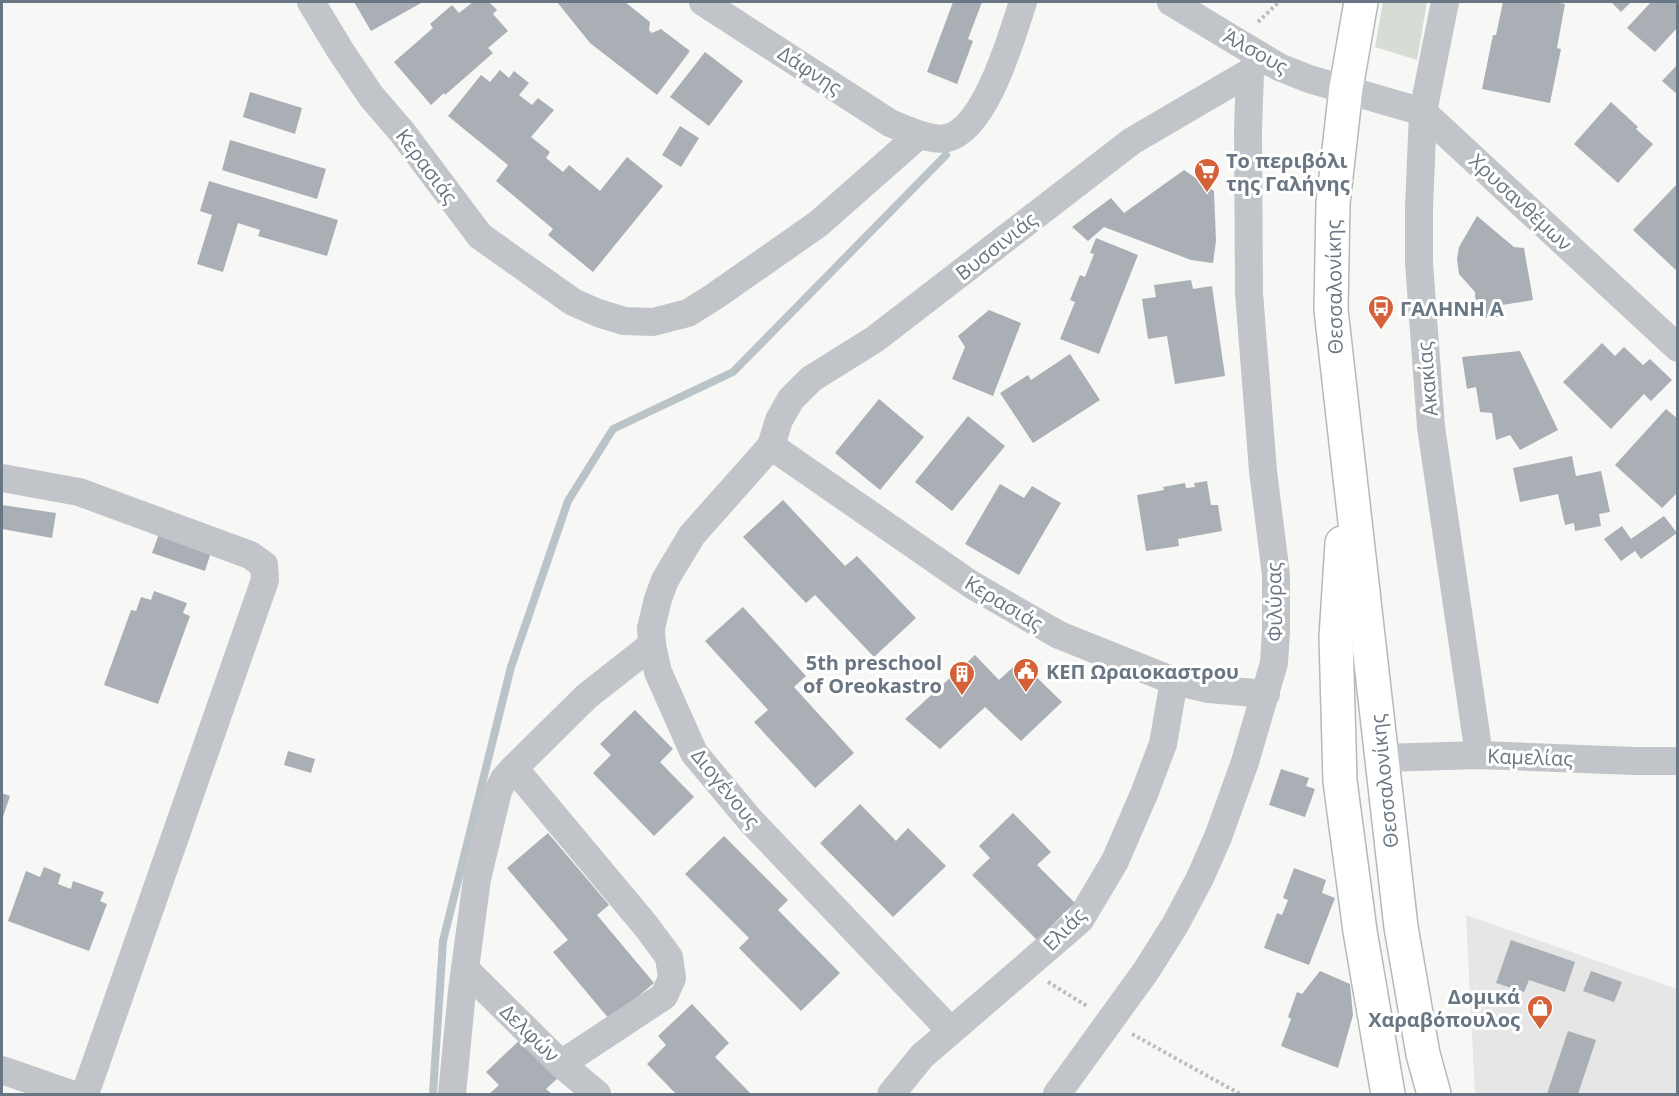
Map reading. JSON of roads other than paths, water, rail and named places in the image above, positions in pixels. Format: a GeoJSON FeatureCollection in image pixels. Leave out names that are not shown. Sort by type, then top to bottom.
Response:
{"type":"FeatureCollection","features":[{"type":"Feature","properties":{"kind":"main road","name":"Θεσσαλονίκης"},"geometry":{"type":"LineString","coordinates":[[1361,2],[1346,88],[1333,203],[1331,310],[1382,758],[1383,786],[1401,927],[1423,1054],[1434,1095]]}},
{"type":"Feature","properties":{"kind":"main road","name":"Θεσσαλονίκης"},"geometry":{"type":"LineString","coordinates":[[1347,466],[1336,637],[1340,781],[1360,931],[1388,1095]]}},
{"type":"Feature","properties":{"kind":"street","name":"Κερασιάς"},"geometry":{"type":"LineString","coordinates":[[311,2],[371,96],[402,132],[480,236],[573,302],[624,321],[653,322],[688,313],[716,296],[818,224],[919,135]]}},
{"type":"Feature","properties":{"kind":"street","name":"Δάφνης"},"geometry":{"type":"LineString","coordinates":[[703,2],[890,123],[919,135],[946,138],[967,124],[983,104],[1001,66],[1023,2]]}},
{"type":"Feature","properties":{"kind":"street","name":"Άλσους"},"geometry":{"type":"LineString","coordinates":[[1172,2],[1255,64],[1346,88]]}},
{"type":"Feature","properties":{"kind":"street","name":"Ακακίας"},"geometry":{"type":"LineString","coordinates":[[1445,2],[1423,112],[1419,263],[1431,427],[1479,755]]}},
{"type":"Feature","properties":{"kind":"street","name":"Βυσσινιάς"},"geometry":{"type":"LineString","coordinates":[[771,446],[780,420],[791,399],[811,379],[875,339],[1132,141],[1255,64]]}},
{"type":"Feature","properties":{"kind":"street","name":"Φιλύρας"},"geometry":{"type":"LineString","coordinates":[[1057,1095],[1146,971],[1180,916],[1218,837],[1266,694],[1275,652],[1276,575],[1263,471],[1249,293],[1248,130],[1255,64]]}},
{"type":"Feature","properties":{"kind":"street","name":"Χρυσανθέμων"},"geometry":{"type":"LineString","coordinates":[[1346,88],[1423,112],[1677,348]]}},
{"type":"Feature","properties":{"kind":"street","name":"Κερασιάς"},"geometry":{"type":"LineString","coordinates":[[771,446],[972,585],[1059,635],[1174,681],[1209,689],[1266,694]]}},
{"type":"Feature","properties":{"kind":"street","name":"Διογένους"},"geometry":{"type":"LineString","coordinates":[[771,446],[692,535],[665,580],[651,628],[658,672],[694,753],[750,820],[950,1030]]}},
{"type":"Feature","properties":{"kind":"street"},"geometry":{"type":"LineString","coordinates":[[2,478],[79,492],[250,555],[264,565],[265,580],[85,1095]]}},
{"type":"Feature","properties":{"kind":"street"},"geometry":{"type":"LineString","coordinates":[[452,1095],[477,879],[498,790],[514,768],[587,696],[652,645]]}},
{"type":"Feature","properties":{"kind":"street","name":"Ελιάς"},"geometry":{"type":"LineString","coordinates":[[891,1095],[922,1056],[950,1030],[1080,920],[1115,861],[1144,794],[1163,744],[1174,681]]}},
{"type":"Feature","properties":{"kind":"street","name":"Καμελίας"},"geometry":{"type":"LineString","coordinates":[[1382,758],[1479,755],[1634,761],[1677,760]]}},
{"type":"Feature","properties":{"kind":"street"},"geometry":{"type":"LineString","coordinates":[[514,768],[669,957],[672,978],[664,996],[561,1064]]}},
{"type":"Feature","properties":{"kind":"street","name":"Δελφών"},"geometry":{"type":"LineString","coordinates":[[465,969],[561,1064],[597,1095]]}},
{"type":"Feature","properties":{"kind":"street"},"geometry":{"type":"LineString","coordinates":[[2,1070],[71,1095]]}},
{"type":"Feature","properties":{"kind":"waterway"},"geometry":{"type":"LineString","coordinates":[[433,1094],[443,941],[511,667],[568,501],[613,429],[733,372],[946,155]]}},
{"type":"Feature","properties":{"kind":"place","name":"Το περιβόλι της Γαλήνης"},"geometry":{"type":"Point","coordinates":[1207,194]}},
{"type":"Feature","properties":{"kind":"place","name":"ΓΑΛΗΝΗ Α"},"geometry":{"type":"Point","coordinates":[1381,331]}},
{"type":"Feature","properties":{"kind":"place","name":"ΚΕΠ Ωραιοκαστρου"},"geometry":{"type":"Point","coordinates":[1026,694]}},
{"type":"Feature","properties":{"kind":"place","name":"5th preschool of Oreokastro"},"geometry":{"type":"Point","coordinates":[962,697]}},
{"type":"Feature","properties":{"kind":"place","name":"Δομικά Χαραβόπουλος"},"geometry":{"type":"Point","coordinates":[1540,1031]}}]}
